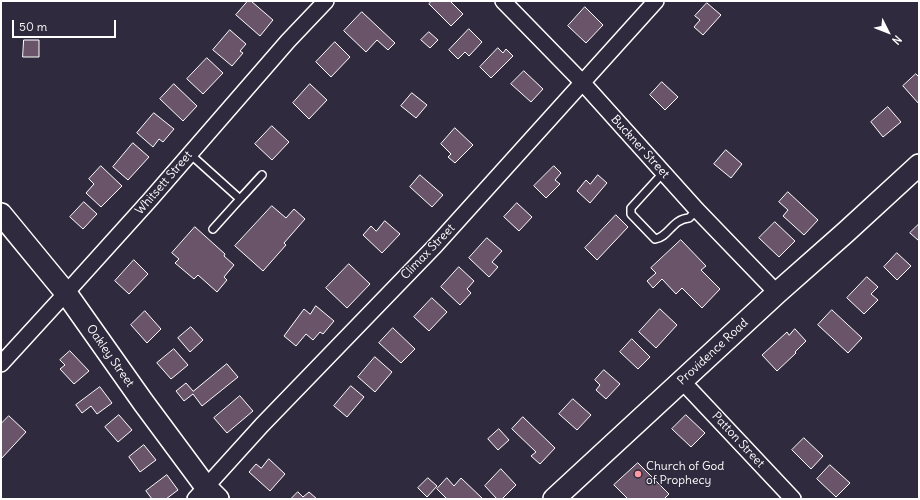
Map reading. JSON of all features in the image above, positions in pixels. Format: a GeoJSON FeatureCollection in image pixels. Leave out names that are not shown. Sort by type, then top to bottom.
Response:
{"type":"FeatureCollection","features":[{"type":"Feature","properties":{"kind":"street","name":"Whitsett Street"},"geometry":{"type":"LineString","coordinates":[[1,364],[66,294],[288,41],[326,1]]}},
{"type":"Feature","properties":{"kind":"street","name":"Buckner Street"},"geometry":{"type":"LineString","coordinates":[[503,1],[582,82],[697,210],[777,294]]}},
{"type":"Feature","properties":{"kind":"street","name":"Climax Street"},"geometry":{"type":"LineString","coordinates":[[206,495],[262,425],[435,246],[656,1]]}},
{"type":"Feature","properties":{"kind":"street","name":"Providence Road"},"geometry":{"type":"LineString","coordinates":[[554,499],[919,165]]}},
{"type":"Feature","properties":{"kind":"street","name":"Oakley Street"},"geometry":{"type":"LineString","coordinates":[[1,214],[66,294],[143,402],[206,495]]}},
{"type":"Feature","properties":{"kind":"street","name":"Patton Street"},"geometry":{"type":"LineString","coordinates":[[682,381],[793,499]]}},
{"type":"Feature","properties":{"kind":"lane"},"geometry":{"type":"LineString","coordinates":[[190,154],[240,199]]}},
{"type":"Feature","properties":{"kind":"lane"},"geometry":{"type":"LineString","coordinates":[[663,173],[631,208],[631,214],[655,238],[660,238],[679,220],[689,218],[697,210]]}},
{"type":"Feature","properties":{"kind":"lane"},"geometry":{"type":"LineString","coordinates":[[213,229],[262,175]]}},
{"type":"Feature","properties":{"kind":"building"},"geometry":{"type":"Polygon","coordinates":[[[248,1],[251,1],[273,20],[260,36],[236,15],[248,1]]]}},
{"type":"Feature","properties":{"kind":"building"},"geometry":{"type":"Polygon","coordinates":[[[432,1],[450,1],[463,14],[451,26],[429,4],[432,1]]]}},
{"type":"Feature","properties":{"kind":"building"},"geometry":{"type":"Polygon","coordinates":[[[707,3],[721,15],[703,35],[694,27],[700,20],[695,16],[707,3]]]}},
{"type":"Feature","properties":{"kind":"building"},"geometry":{"type":"Polygon","coordinates":[[[585,7],[603,25],[586,43],[568,26],[585,7]]]}},
{"type":"Feature","properties":{"kind":"building"},"geometry":{"type":"Polygon","coordinates":[[[362,12],[395,43],[388,50],[377,40],[366,52],[344,31],[362,12]]]}},
{"type":"Feature","properties":{"kind":"building"},"geometry":{"type":"Polygon","coordinates":[[[469,29],[482,42],[469,56],[465,52],[458,59],[449,50],[469,29]]]}},
{"type":"Feature","properties":{"kind":"building"},"geometry":{"type":"Polygon","coordinates":[[[230,30],[246,44],[240,51],[243,53],[232,66],[213,50],[230,30]]]}},
{"type":"Feature","properties":{"kind":"building"},"geometry":{"type":"Polygon","coordinates":[[[429,32],[438,40],[430,48],[421,40],[429,32]]]}},
{"type":"Feature","properties":{"kind":"building"},"geometry":{"type":"Polygon","coordinates":[[[24,40],[39,40],[39,57],[23,57],[24,40]]]}},
{"type":"Feature","properties":{"kind":"building"},"geometry":{"type":"Polygon","coordinates":[[[335,42],[350,57],[331,77],[316,62],[335,42]]]}},
{"type":"Feature","properties":{"kind":"building"},"geometry":{"type":"Polygon","coordinates":[[[498,48],[503,53],[506,49],[513,56],[491,78],[480,67],[498,48]]]}},
{"type":"Feature","properties":{"kind":"building"},"geometry":{"type":"Polygon","coordinates":[[[207,58],[223,73],[203,94],[187,79],[207,58]]]}},
{"type":"Feature","properties":{"kind":"building"},"geometry":{"type":"Polygon","coordinates":[[[524,71],[543,89],[531,102],[511,84],[524,71]]]}},
{"type":"Feature","properties":{"kind":"building"},"geometry":{"type":"Polygon","coordinates":[[[916,74],[919,77],[919,104],[903,86],[916,74]]]}},
{"type":"Feature","properties":{"kind":"building"},"geometry":{"type":"Polygon","coordinates":[[[662,82],[678,97],[665,110],[650,95],[662,82]]]}},
{"type":"Feature","properties":{"kind":"building"},"geometry":{"type":"Polygon","coordinates":[[[174,84],[197,106],[183,121],[160,99],[174,84]]]}},
{"type":"Feature","properties":{"kind":"building"},"geometry":{"type":"Polygon","coordinates":[[[310,84],[327,100],[309,119],[293,103],[310,84]]]}},
{"type":"Feature","properties":{"kind":"building"},"geometry":{"type":"Polygon","coordinates":[[[412,93],[427,105],[416,118],[401,106],[412,93]]]}},
{"type":"Feature","properties":{"kind":"building"},"geometry":{"type":"Polygon","coordinates":[[[888,107],[901,122],[883,137],[871,122],[888,107]]]}},
{"type":"Feature","properties":{"kind":"building"},"geometry":{"type":"Polygon","coordinates":[[[154,113],[174,129],[163,142],[159,139],[153,147],[137,133],[154,113]]]}},
{"type":"Feature","properties":{"kind":"building"},"geometry":{"type":"Polygon","coordinates":[[[272,126],[289,142],[272,160],[255,144],[272,126]]]}},
{"type":"Feature","properties":{"kind":"building"},"geometry":{"type":"Polygon","coordinates":[[[455,128],[473,145],[455,163],[448,157],[451,154],[441,144],[455,128]]]}},
{"type":"Feature","properties":{"kind":"building"},"geometry":{"type":"Polygon","coordinates":[[[133,143],[149,157],[128,180],[113,167],[133,143]]]}},
{"type":"Feature","properties":{"kind":"building"},"geometry":{"type":"Polygon","coordinates":[[[726,150],[742,164],[731,178],[714,164],[726,150]]]}},
{"type":"Feature","properties":{"kind":"building"},"geometry":{"type":"Polygon","coordinates":[[[101,166],[122,186],[101,207],[86,193],[94,184],[89,179],[101,166]]]}},
{"type":"Feature","properties":{"kind":"building"},"geometry":{"type":"Polygon","coordinates":[[[554,166],[561,173],[555,180],[560,184],[546,198],[534,186],[554,166]]]}},
{"type":"Feature","properties":{"kind":"building"},"geometry":{"type":"Polygon","coordinates":[[[420,175],[443,195],[432,207],[410,187],[420,175]]]}},
{"type":"Feature","properties":{"kind":"building"},"geometry":{"type":"Polygon","coordinates":[[[598,175],[607,183],[590,203],[577,191],[586,180],[590,184],[598,175]]]}},
{"type":"Feature","properties":{"kind":"building"},"geometry":{"type":"Polygon","coordinates":[[[788,192],[818,220],[804,235],[783,216],[788,210],[779,202],[788,192]]]}},
{"type":"Feature","properties":{"kind":"building"},"geometry":{"type":"Polygon","coordinates":[[[84,202],[97,214],[83,229],[70,217],[84,202]]]}},
{"type":"Feature","properties":{"kind":"building"},"geometry":{"type":"Polygon","coordinates":[[[517,203],[532,217],[519,231],[504,217],[517,203]]]}},
{"type":"Feature","properties":{"kind":"building"},"geometry":{"type":"Polygon","coordinates":[[[272,206],[286,218],[294,209],[305,219],[284,243],[286,245],[263,271],[235,246],[272,206]]]}},
{"type":"Feature","properties":{"kind":"building"},"geometry":{"type":"Polygon","coordinates":[[[616,215],[628,227],[597,260],[585,248],[616,215]]]}},
{"type":"Feature","properties":{"kind":"building"},"geometry":{"type":"Polygon","coordinates":[[[385,221],[400,234],[382,253],[363,235],[371,226],[376,231],[385,221]]]}},
{"type":"Feature","properties":{"kind":"building"},"geometry":{"type":"Polygon","coordinates":[[[775,222],[795,241],[779,257],[759,238],[775,222]]]}},
{"type":"Feature","properties":{"kind":"building"},"geometry":{"type":"Polygon","coordinates":[[[919,224],[919,241],[910,233],[919,224]]]}},
{"type":"Feature","properties":{"kind":"building"},"geometry":{"type":"Polygon","coordinates":[[[195,227],[225,254],[224,256],[234,265],[224,277],[227,280],[217,292],[198,275],[194,279],[175,263],[179,259],[172,253],[195,227]]]}},
{"type":"Feature","properties":{"kind":"building"},"geometry":{"type":"Polygon","coordinates":[[[487,238],[502,251],[492,262],[498,267],[489,277],[469,258],[487,238]]]}},
{"type":"Feature","properties":{"kind":"building"},"geometry":{"type":"Polygon","coordinates":[[[681,240],[706,266],[701,270],[720,289],[702,308],[682,288],[676,294],[662,279],[653,288],[647,281],[656,273],[651,268],[681,240]]]}},
{"type":"Feature","properties":{"kind":"building"},"geometry":{"type":"Polygon","coordinates":[[[897,253],[911,266],[897,280],[884,267],[897,253]]]}},
{"type":"Feature","properties":{"kind":"building"},"geometry":{"type":"Polygon","coordinates":[[[134,260],[148,274],[129,294],[115,281],[134,260]]]}},
{"type":"Feature","properties":{"kind":"building"},"geometry":{"type":"Polygon","coordinates":[[[349,264],[370,284],[347,308],[326,288],[349,264]]]}},
{"type":"Feature","properties":{"kind":"building"},"geometry":{"type":"Polygon","coordinates":[[[459,267],[474,281],[467,289],[471,293],[460,305],[441,287],[459,267]]]}},
{"type":"Feature","properties":{"kind":"building"},"geometry":{"type":"Polygon","coordinates":[[[867,277],[878,287],[871,294],[878,300],[864,314],[847,298],[867,277]]]}},
{"type":"Feature","properties":{"kind":"building"},"geometry":{"type":"Polygon","coordinates":[[[432,298],[447,312],[429,331],[414,317],[432,298]]]}},
{"type":"Feature","properties":{"kind":"building"},"geometry":{"type":"Polygon","coordinates":[[[316,306],[334,321],[323,334],[320,332],[313,340],[306,334],[296,346],[284,336],[304,309],[310,314],[316,306]]]}},
{"type":"Feature","properties":{"kind":"building"},"geometry":{"type":"Polygon","coordinates":[[[660,309],[677,325],[656,348],[639,332],[660,309]]]}},
{"type":"Feature","properties":{"kind":"building"},"geometry":{"type":"Polygon","coordinates":[[[832,310],[862,338],[848,353],[818,325],[832,310]]]}},
{"type":"Feature","properties":{"kind":"building"},"geometry":{"type":"Polygon","coordinates":[[[145,311],[161,329],[147,343],[131,325],[145,311]]]}},
{"type":"Feature","properties":{"kind":"building"},"geometry":{"type":"Polygon","coordinates":[[[191,327],[203,340],[190,352],[178,338],[191,327]]]}},
{"type":"Feature","properties":{"kind":"building"},"geometry":{"type":"Polygon","coordinates":[[[393,328],[415,349],[401,363],[379,343],[393,328]]]}},
{"type":"Feature","properties":{"kind":"building"},"geometry":{"type":"Polygon","coordinates":[[[795,329],[806,341],[777,371],[762,355],[787,332],[789,335],[795,329]]]}},
{"type":"Feature","properties":{"kind":"building"},"geometry":{"type":"Polygon","coordinates":[[[632,339],[650,357],[638,369],[620,352],[632,339]]]}},
{"type":"Feature","properties":{"kind":"building"},"geometry":{"type":"Polygon","coordinates":[[[174,349],[188,365],[171,379],[157,363],[174,349]]]}},
{"type":"Feature","properties":{"kind":"building"},"geometry":{"type":"Polygon","coordinates":[[[70,351],[89,371],[74,384],[60,369],[65,365],[60,360],[70,351]]]}},
{"type":"Feature","properties":{"kind":"building"},"geometry":{"type":"Polygon","coordinates":[[[375,357],[392,372],[375,392],[358,377],[375,357]]]}},
{"type":"Feature","properties":{"kind":"building"},"geometry":{"type":"Polygon","coordinates":[[[227,364],[238,377],[202,406],[193,394],[184,401],[176,391],[186,383],[193,391],[227,364]]]}},
{"type":"Feature","properties":{"kind":"building"},"geometry":{"type":"Polygon","coordinates":[[[604,370],[620,384],[606,399],[596,390],[600,385],[595,380],[604,370]]]}},
{"type":"Feature","properties":{"kind":"building"},"geometry":{"type":"Polygon","coordinates":[[[351,386],[364,397],[347,417],[334,406],[351,386]]]}},
{"type":"Feature","properties":{"kind":"building"},"geometry":{"type":"Polygon","coordinates":[[[100,387],[112,403],[97,414],[91,406],[82,413],[76,405],[100,387]]]}},
{"type":"Feature","properties":{"kind":"building"},"geometry":{"type":"Polygon","coordinates":[[[240,396],[253,411],[227,433],[214,418],[240,396]]]}},
{"type":"Feature","properties":{"kind":"building"},"geometry":{"type":"Polygon","coordinates":[[[573,399],[591,415],[577,430],[559,414],[573,399]]]}},
{"type":"Feature","properties":{"kind":"building"},"geometry":{"type":"Polygon","coordinates":[[[119,415],[132,430],[118,442],[105,427],[119,415]]]}},
{"type":"Feature","properties":{"kind":"building"},"geometry":{"type":"Polygon","coordinates":[[[686,415],[705,433],[691,447],[672,429],[686,415]]]}},
{"type":"Feature","properties":{"kind":"building"},"geometry":{"type":"Polygon","coordinates":[[[9,416],[26,432],[1,459],[1,424],[9,416]]]}},
{"type":"Feature","properties":{"kind":"building"},"geometry":{"type":"Polygon","coordinates":[[[523,417],[555,448],[540,464],[531,456],[536,452],[512,429],[523,417]]]}},
{"type":"Feature","properties":{"kind":"building"},"geometry":{"type":"Polygon","coordinates":[[[499,429],[509,440],[498,450],[488,439],[499,429]]]}},
{"type":"Feature","properties":{"kind":"building"},"geometry":{"type":"Polygon","coordinates":[[[804,438],[823,456],[811,469],[792,450],[804,438]]]}},
{"type":"Feature","properties":{"kind":"building"},"geometry":{"type":"Polygon","coordinates":[[[144,445],[156,460],[140,472],[129,457],[144,445]]]}},
{"type":"Feature","properties":{"kind":"building"},"geometry":{"type":"Polygon","coordinates":[[[269,459],[285,474],[270,491],[249,472],[256,464],[261,468],[269,459]]]}},
{"type":"Feature","properties":{"kind":"building","name":"Church of God of Prophecy"},"geometry":{"type":"Polygon","coordinates":[[[638,463],[669,494],[664,499],[628,499],[614,485],[638,463]]]}},
{"type":"Feature","properties":{"kind":"building"},"geometry":{"type":"Polygon","coordinates":[[[830,465],[850,483],[836,497],[817,479],[830,465]]]}},
{"type":"Feature","properties":{"kind":"building"},"geometry":{"type":"Polygon","coordinates":[[[501,469],[516,485],[502,499],[497,499],[485,486],[501,469]]]}},
{"type":"Feature","properties":{"kind":"building"},"geometry":{"type":"Polygon","coordinates":[[[167,475],[178,490],[166,499],[152,499],[146,491],[167,475]]]}},
{"type":"Feature","properties":{"kind":"building"},"geometry":{"type":"Polygon","coordinates":[[[428,478],[437,486],[427,497],[418,488],[428,478]]]}},
{"type":"Feature","properties":{"kind":"building"},"geometry":{"type":"Polygon","coordinates":[[[447,478],[454,486],[461,478],[483,499],[447,499],[437,489],[447,478]]]}},
{"type":"Feature","properties":{"kind":"building"},"geometry":{"type":"Polygon","coordinates":[[[298,492],[303,497],[309,492],[317,499],[291,499],[298,492]]]}},
{"type":"Feature","properties":{"kind":"place","name":"Church of God of Prophecy"},"geometry":{"type":"Point","coordinates":[638,474]}}]}
